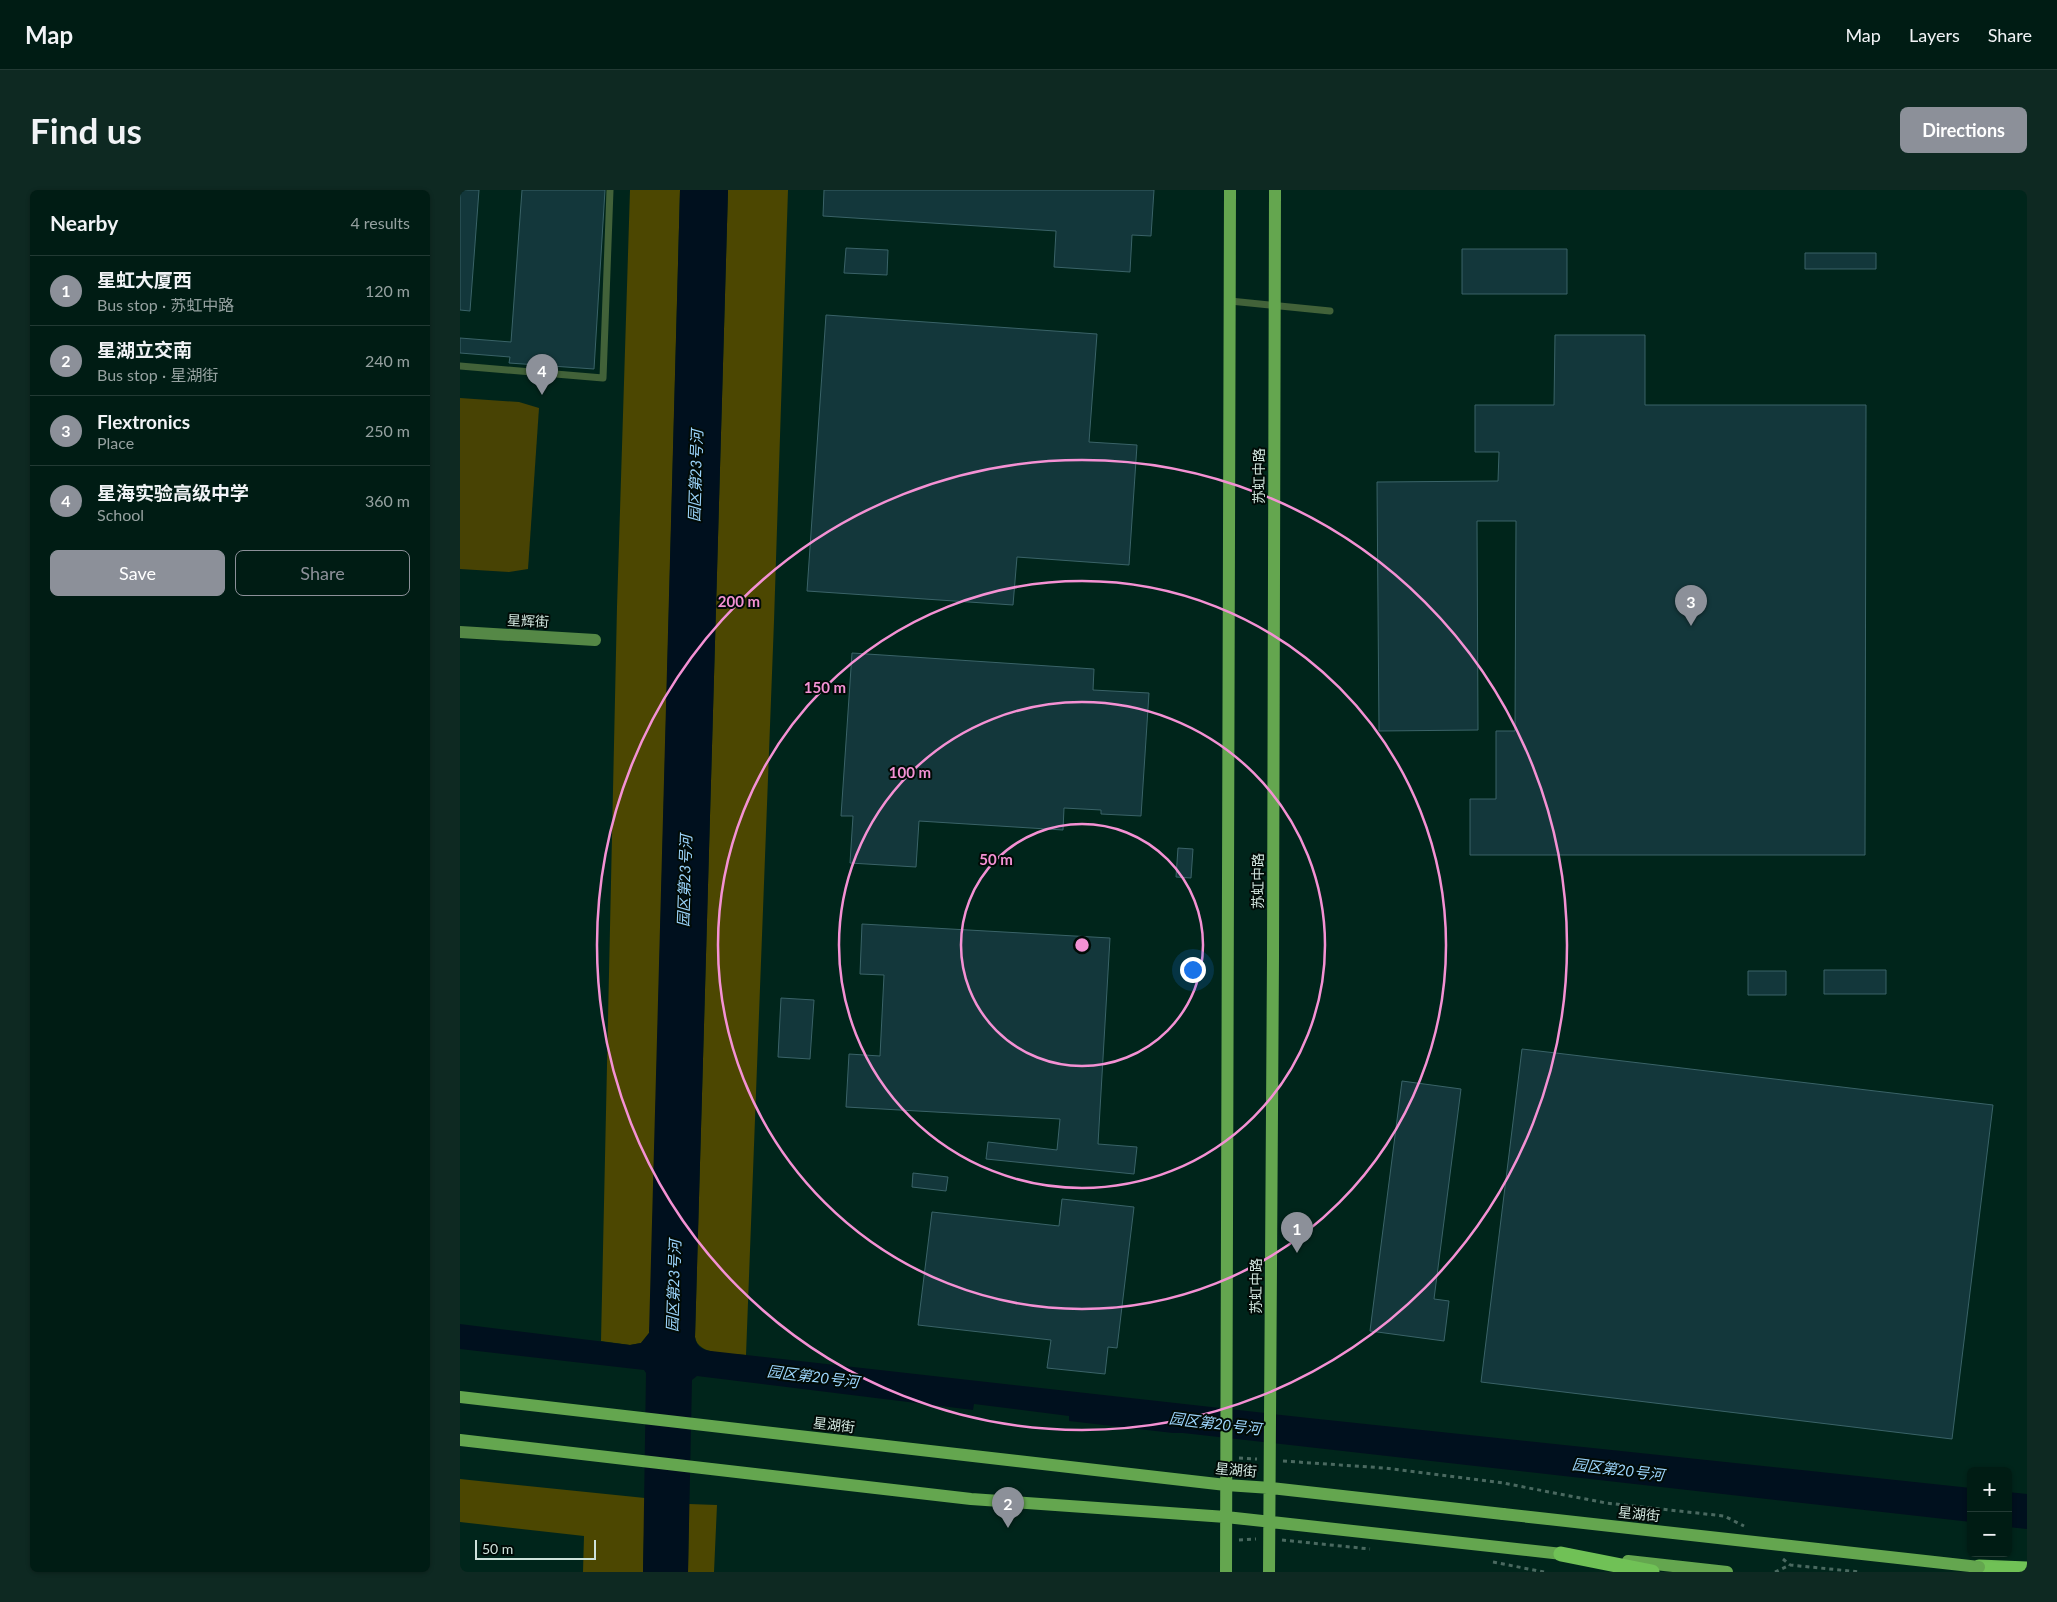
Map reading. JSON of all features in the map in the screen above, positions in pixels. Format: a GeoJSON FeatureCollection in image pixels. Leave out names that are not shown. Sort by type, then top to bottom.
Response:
{"type":"FeatureCollection","features":[{"type":"Feature","properties":{"kind":"highway"},"geometry":{"type":"LineString","coordinates":[[1561,1554],[1652,1572]]}},
{"type":"Feature","properties":{"kind":"highway"},"geometry":{"type":"LineString","coordinates":[[1979,1567],[2027,1569]]}},
{"type":"Feature","properties":{"kind":"main road","name":"苏虹中路"},"geometry":{"type":"LineString","coordinates":[[1226,1572],[1230,190]]}},
{"type":"Feature","properties":{"kind":"main road","name":"苏虹中路"},"geometry":{"type":"LineString","coordinates":[[1269,1572],[1271,1488],[1275,190]]}},
{"type":"Feature","properties":{"kind":"main road","name":"星湖街"},"geometry":{"type":"LineString","coordinates":[[460,1397],[1226,1485],[1271,1488],[1979,1567],[2009,1572]]}},
{"type":"Feature","properties":{"kind":"main road"},"geometry":{"type":"LineString","coordinates":[[460,1440],[692,1465],[971,1499],[1270,1522],[1727,1572]]}},
{"type":"Feature","properties":{"kind":"street","name":"星辉街"},"geometry":{"type":"LineString","coordinates":[[460,632],[595,640]]}},
{"type":"Feature","properties":{"kind":"lane"},"geometry":{"type":"LineString","coordinates":[[460,366],[603,378],[610,190]]}},
{"type":"Feature","properties":{"kind":"lane"},"geometry":{"type":"LineString","coordinates":[[1230,301],[1330,311]]}},
{"type":"Feature","properties":{"kind":"path"},"geometry":{"type":"LineString","coordinates":[[1227,1457],[1271,1454],[1503,1483],[1606,1503],[1724,1516],[1751,1530]]}},
{"type":"Feature","properties":{"kind":"path"},"geometry":{"type":"LineString","coordinates":[[1226,1540],[1269,1539],[1376,1550]]}},
{"type":"Feature","properties":{"kind":"path"},"geometry":{"type":"LineString","coordinates":[[1777,1553],[1790,1565]]}},
{"type":"Feature","properties":{"kind":"path"},"geometry":{"type":"LineString","coordinates":[[1489,1562],[1544,1572]]}},
{"type":"Feature","properties":{"kind":"path"},"geometry":{"type":"LineString","coordinates":[[1775,1572],[1790,1565],[1860,1572]]}},
{"type":"Feature","properties":{"kind":"shaded area"},"geometry":{"type":"Polygon","coordinates":[[[630,190],[680,190],[650,1326],[649,1333],[641,1343],[630,1345],[601,1341],[617,607],[630,190]]]}},
{"type":"Feature","properties":{"kind":"shaded area"},"geometry":{"type":"Polygon","coordinates":[[[728,190],[788,190],[774,621],[746,1355],[708,1351],[697,1343],[695,1337],[728,190]]]}},
{"type":"Feature","properties":{"kind":"shaded area"},"geometry":{"type":"Polygon","coordinates":[[[460,398],[519,402],[539,408],[528,569],[509,572],[460,569],[460,398]]]}},
{"type":"Feature","properties":{"kind":"shaded area"},"geometry":{"type":"Polygon","coordinates":[[[460,1479],[645,1498],[643,1572],[583,1572],[584,1536],[460,1522],[460,1479]]]}},
{"type":"Feature","properties":{"kind":"shaded area"},"geometry":{"type":"Polygon","coordinates":[[[689,1504],[717,1505],[714,1572],[688,1572],[689,1504]]]}},
{"type":"Feature","properties":{"kind":"water"},"geometry":{"type":"Polygon","coordinates":[[[680,190],[728,190],[695,1337],[698,1345],[702,1349],[711,1351],[1309,1418],[1967,1488],[1967,1522],[1069,1421],[1069,1416],[974,1404],[973,1410],[697,1376],[692,1380],[688,1572],[643,1572],[646,1373],[644,1370],[460,1349],[460,1324],[630,1345],[641,1343],[649,1333],[680,190]]]}},
{"type":"Feature","properties":{"kind":"water"},"geometry":{"type":"Polygon","coordinates":[[[2012,1492],[2027,1494],[2027,1529],[2012,1527],[2012,1492]]]}},
{"type":"Feature","properties":{"kind":"building"},"geometry":{"type":"Polygon","coordinates":[[[460,190],[479,190],[470,311],[460,310],[460,190]]]}},
{"type":"Feature","properties":{"kind":"building"},"geometry":{"type":"Polygon","coordinates":[[[522,190],[605,190],[594,369],[509,363],[510,357],[460,353],[460,338],[511,342],[522,190]]]}},
{"type":"Feature","properties":{"kind":"building"},"geometry":{"type":"Polygon","coordinates":[[[824,190],[1154,190],[1151,236],[1132,235],[1130,272],[1054,267],[1056,231],[823,216],[824,190]]]}},
{"type":"Feature","properties":{"kind":"building"},"geometry":{"type":"Polygon","coordinates":[[[846,248],[888,250],[887,275],[844,273],[846,248]]]}},
{"type":"Feature","properties":{"kind":"building"},"geometry":{"type":"Polygon","coordinates":[[[1462,249],[1567,249],[1567,294],[1462,294],[1462,249]]]}},
{"type":"Feature","properties":{"kind":"building"},"geometry":{"type":"Polygon","coordinates":[[[1805,253],[1876,253],[1876,269],[1805,269],[1805,253]]]}},
{"type":"Feature","properties":{"kind":"building"},"geometry":{"type":"Polygon","coordinates":[[[826,315],[1097,334],[1089,442],[1137,445],[1129,565],[1017,557],[1013,605],[807,591],[826,315]]]}},
{"type":"Feature","properties":{"kind":"building"},"geometry":{"type":"Polygon","coordinates":[[[1555,335],[1645,335],[1645,405],[1866,405],[1865,855],[1470,855],[1470,799],[1496,799],[1496,731],[1515,731],[1516,521],[1477,521],[1478,730],[1379,731],[1377,482],[1498,481],[1499,452],[1475,452],[1475,405],[1554,405],[1555,335]]]}},
{"type":"Feature","properties":{"kind":"building"},"geometry":{"type":"Polygon","coordinates":[[[852,653],[1094,669],[1093,690],[1149,693],[1141,816],[1101,814],[1101,810],[1064,808],[1063,830],[919,821],[916,867],[850,863],[853,816],[841,816],[852,653]]]}},
{"type":"Feature","properties":{"kind":"building"},"geometry":{"type":"Polygon","coordinates":[[[1178,848],[1193,849],[1191,878],[1176,877],[1178,848]]]}},
{"type":"Feature","properties":{"kind":"building"},"geometry":{"type":"Polygon","coordinates":[[[862,924],[1110,938],[1098,1144],[1137,1147],[1134,1174],[986,1159],[988,1142],[1057,1150],[1060,1119],[846,1107],[849,1054],[880,1056],[884,975],[860,974],[862,924]]]}},
{"type":"Feature","properties":{"kind":"building"},"geometry":{"type":"Polygon","coordinates":[[[1824,970],[1886,970],[1886,994],[1824,994],[1824,970]]]}},
{"type":"Feature","properties":{"kind":"building"},"geometry":{"type":"Polygon","coordinates":[[[1748,971],[1786,971],[1786,995],[1748,995],[1748,971]]]}},
{"type":"Feature","properties":{"kind":"building"},"geometry":{"type":"Polygon","coordinates":[[[781,998],[814,1000],[810,1059],[778,1057],[781,998]]]}},
{"type":"Feature","properties":{"kind":"building"},"geometry":{"type":"Polygon","coordinates":[[[1522,1049],[1993,1105],[1952,1439],[1481,1382],[1522,1049]]]}},
{"type":"Feature","properties":{"kind":"building"},"geometry":{"type":"Polygon","coordinates":[[[1402,1081],[1461,1089],[1434,1299],[1449,1301],[1444,1341],[1370,1331],[1402,1081]]]}},
{"type":"Feature","properties":{"kind":"building"},"geometry":{"type":"Polygon","coordinates":[[[913,1173],[948,1177],[946,1191],[912,1187],[913,1173]]]}},
{"type":"Feature","properties":{"kind":"building"},"geometry":{"type":"Polygon","coordinates":[[[1062,1199],[1134,1207],[1117,1348],[1108,1347],[1105,1374],[1047,1368],[1051,1340],[918,1325],[932,1212],[1059,1226],[1062,1199]]]}},
{"type":"Feature","properties":{"kind":"place","name":"星海实验高级中学"},"geometry":{"type":"Point","coordinates":[542,395]}},
{"type":"Feature","properties":{"kind":"place","name":"Flextronics"},"geometry":{"type":"Point","coordinates":[1691,626]}},
{"type":"Feature","properties":{"kind":"place","name":"星虹大厦西"},"geometry":{"type":"Point","coordinates":[1297,1253]}},
{"type":"Feature","properties":{"kind":"place","name":"星湖立交南"},"geometry":{"type":"Point","coordinates":[1008,1528]}},
{"type":"Feature","properties":{"kind":"water label","name":"园区第23号河"},"geometry":{"type":"Point","coordinates":[696,476]}},
{"type":"Feature","properties":{"kind":"water label","name":"园区第23号河"},"geometry":{"type":"Point","coordinates":[685,881]}},
{"type":"Feature","properties":{"kind":"water label","name":"园区第23号河"},"geometry":{"type":"Point","coordinates":[674,1286]}},
{"type":"Feature","properties":{"kind":"water label","name":"园区第20号河"},"geometry":{"type":"Point","coordinates":[813,1377]}},
{"type":"Feature","properties":{"kind":"water label","name":"园区第20号河"},"geometry":{"type":"Point","coordinates":[1215,1424]}},
{"type":"Feature","properties":{"kind":"water label","name":"园区第20号河"},"geometry":{"type":"Point","coordinates":[1618,1470]}}]}
